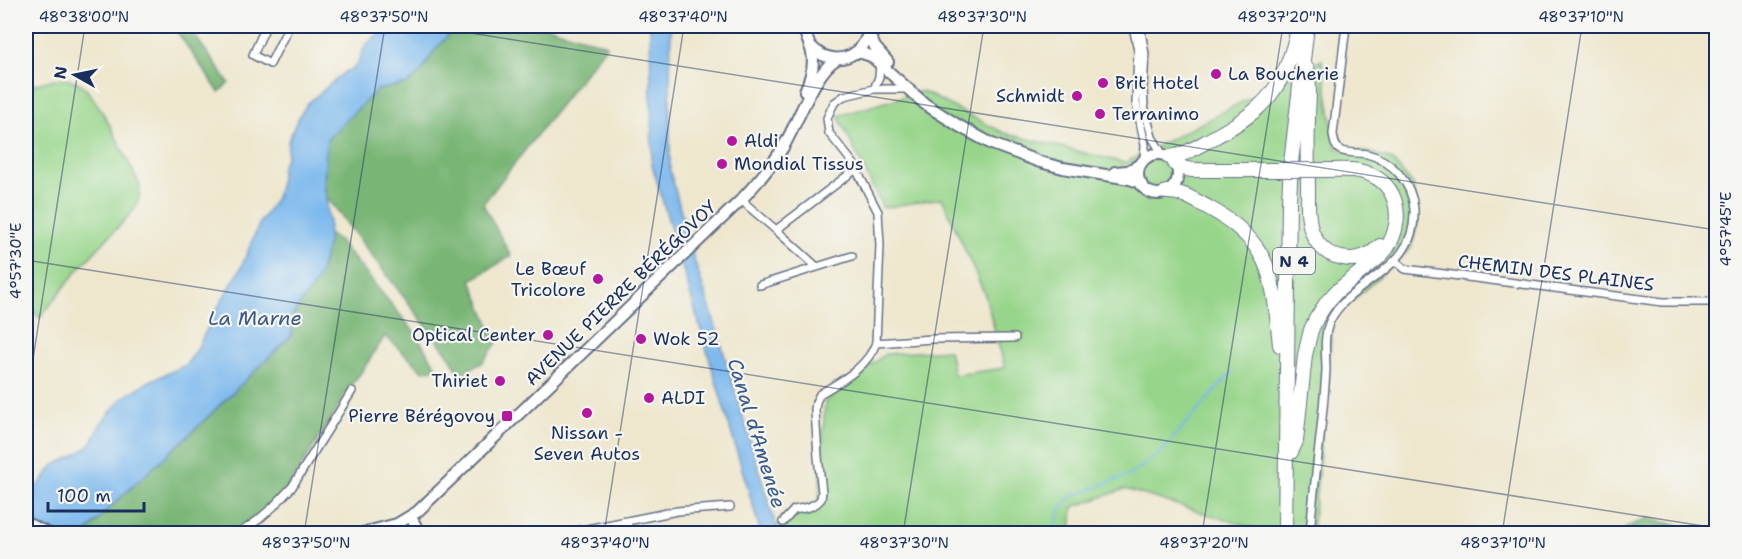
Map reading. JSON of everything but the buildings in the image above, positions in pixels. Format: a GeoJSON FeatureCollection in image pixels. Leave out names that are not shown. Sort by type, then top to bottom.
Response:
{"type":"FeatureCollection","features":[{"type":"Feature","properties":{"kind":"highway"},"geometry":{"type":"LineString","coordinates":[[1169,159],[1182,155],[1233,127],[1265,102],[1279,84],[1287,68],[1299,26]]}},
{"type":"Feature","properties":{"kind":"highway","name":"N 4"},"geometry":{"type":"LineString","coordinates":[[1285,534],[1290,182],[1307,26]]}},
{"type":"Feature","properties":{"kind":"highway","name":"N 4"},"geometry":{"type":"LineString","coordinates":[[1290,534],[1294,200],[1306,69],[1313,26]]}},
{"type":"Feature","properties":{"kind":"highway"},"geometry":{"type":"LineString","coordinates":[[1306,69],[1309,80],[1308,206],[1310,226],[1321,247],[1333,256],[1349,259],[1370,254],[1384,242],[1390,226],[1391,216],[1384,196],[1373,185],[1362,179],[1325,173]]}},
{"type":"Feature","properties":{"kind":"highway"},"geometry":{"type":"LineString","coordinates":[[1169,159],[1186,170],[1276,173],[1359,171],[1378,180],[1392,195],[1398,210],[1393,239],[1378,258],[1332,297],[1321,310],[1311,330],[1305,355],[1296,441],[1291,452]]}},
{"type":"Feature","properties":{"kind":"highway"},"geometry":{"type":"LineString","coordinates":[[1276,173],[1185,177],[1171,187],[1240,228],[1260,252],[1272,280],[1283,387],[1287,398]]}},
{"type":"Feature","properties":{"kind":"main road"},"geometry":{"type":"LineString","coordinates":[[766,170],[785,135],[809,82],[813,67],[813,58],[804,26]]}},
{"type":"Feature","properties":{"kind":"main road"},"geometry":{"type":"LineString","coordinates":[[766,170],[777,158],[820,76],[830,63],[861,48],[868,29]]}},
{"type":"Feature","properties":{"kind":"main road"},"geometry":{"type":"LineString","coordinates":[[854,53],[868,54],[932,109],[992,144],[1015,154],[1063,168],[1130,179],[1141,183],[1149,191],[1161,193],[1171,187],[1177,177],[1169,159],[1153,154],[1128,171],[1115,172],[1041,157],[994,140],[960,122],[928,100],[879,52],[871,42],[868,29]]}},
{"type":"Feature","properties":{"kind":"main road"},"geometry":{"type":"LineString","coordinates":[[810,45],[825,57],[837,59]]}},
{"type":"Feature","properties":{"kind":"main road"},"geometry":{"type":"LineString","coordinates":[[1141,183],[1138,174],[1142,162]]}},
{"type":"Feature","properties":{"kind":"main road","name":"AVENUE PIERRE BÉRÉGOVOY"},"geometry":{"type":"LineString","coordinates":[[359,534],[389,527],[411,517],[423,507],[741,200],[766,170]]}},
{"type":"Feature","properties":{"kind":"main road"},"geometry":{"type":"LineString","coordinates":[[411,517],[420,534]]}},
{"type":"Feature","properties":{"kind":"main road"},"geometry":{"type":"LineString","coordinates":[[26,523],[50,534]]}},
{"type":"Feature","properties":{"kind":"street"},"geometry":{"type":"LineString","coordinates":[[266,26],[253,55],[270,64],[289,26]]}},
{"type":"Feature","properties":{"kind":"street"},"geometry":{"type":"LineString","coordinates":[[1133,26],[1138,51],[1136,103],[1145,145],[1142,162]]}},
{"type":"Feature","properties":{"kind":"street"},"geometry":{"type":"LineString","coordinates":[[1140,26],[1145,54],[1144,106],[1152,137],[1169,159]]}},
{"type":"Feature","properties":{"kind":"street"},"geometry":{"type":"LineString","coordinates":[[1311,534],[1328,327],[1342,304],[1396,261],[1412,229],[1414,208],[1409,190],[1390,164],[1370,155],[1341,150],[1335,144],[1339,76],[1346,26]]}},
{"type":"Feature","properties":{"kind":"street"},"geometry":{"type":"LineString","coordinates":[[874,89],[879,77],[879,63]]}},
{"type":"Feature","properties":{"kind":"street"},"geometry":{"type":"LineString","coordinates":[[783,522],[794,510],[809,507],[821,499],[815,410],[820,394],[865,363],[876,344],[880,228],[878,212],[856,169],[830,133],[827,118],[830,108],[839,99],[874,89],[908,89]]}},
{"type":"Feature","properties":{"kind":"street"},"geometry":{"type":"LineString","coordinates":[[776,230],[856,169]]}},
{"type":"Feature","properties":{"kind":"street"},"geometry":{"type":"LineString","coordinates":[[741,200],[817,267]]}},
{"type":"Feature","properties":{"kind":"street"},"geometry":{"type":"LineString","coordinates":[[760,285],[852,256]]}},
{"type":"Feature","properties":{"kind":"street","name":"CHEMIN DES PLAINES"},"geometry":{"type":"LineString","coordinates":[[1396,261],[1405,269],[1576,291],[1663,302],[1716,302]]}},
{"type":"Feature","properties":{"kind":"street"},"geometry":{"type":"LineString","coordinates":[[876,344],[932,339],[1016,338]]}},
{"type":"Feature","properties":{"kind":"street"},"geometry":{"type":"LineString","coordinates":[[238,534],[273,507],[292,487],[352,391]]}},
{"type":"Feature","properties":{"kind":"street"},"geometry":{"type":"LineString","coordinates":[[562,534],[677,511],[730,507]]}},
{"type":"Feature","properties":{"kind":"street"},"geometry":{"type":"LineString","coordinates":[[627,521],[629,534]]}},
{"type":"Feature","properties":{"kind":"green space"},"geometry":{"type":"Polygon","coordinates":[[[173,26],[188,26],[229,83],[219,92],[173,26]]]}},
{"type":"Feature","properties":{"kind":"green space"},"geometry":{"type":"Polygon","coordinates":[[[459,26],[544,26],[607,45],[483,204],[511,256],[471,280],[497,343],[482,363],[460,374],[450,357],[325,195],[324,159],[327,139],[377,90],[407,84],[421,72],[434,51],[459,26]]]}},
{"type":"Feature","properties":{"kind":"green space"},"geometry":{"type":"Polygon","coordinates":[[[1322,60],[1336,148],[1372,153],[1392,160],[1413,185],[1418,222],[1411,248],[1333,318],[1312,533],[1269,533],[1125,489],[1073,507],[1071,533],[773,534],[781,518],[819,501],[825,402],[885,354],[949,350],[954,375],[1005,368],[985,295],[942,198],[883,208],[838,116],[922,91],[1004,133],[1125,163],[1322,60]]]}},
{"type":"Feature","properties":{"kind":"green space"},"geometry":{"type":"Polygon","coordinates":[[[54,79],[69,79],[77,82],[94,100],[112,129],[140,186],[139,199],[134,210],[76,272],[40,318],[26,305],[26,87],[54,79]]]}},
{"type":"Feature","properties":{"kind":"green space"},"geometry":{"type":"Polygon","coordinates":[[[328,233],[341,243],[415,333],[437,368],[423,371],[385,336],[346,391],[289,486],[258,517],[234,533],[86,534],[108,509],[205,420],[291,335],[293,315],[317,279],[322,267],[328,233]]]}},
{"type":"Feature","properties":{"kind":"green space"},"geometry":{"type":"Polygon","coordinates":[[[1647,518],[1708,533],[1623,533],[1627,527],[1647,518]]]}},
{"type":"Feature","properties":{"kind":"water","name":"La Marne"},"geometry":{"type":"Polygon","coordinates":[[[387,26],[459,26],[434,51],[421,72],[407,84],[377,90],[327,139],[324,184],[329,220],[328,243],[318,279],[293,315],[292,335],[188,436],[109,508],[86,533],[26,533],[26,495],[39,485],[54,465],[88,447],[100,425],[122,398],[150,381],[186,365],[196,351],[240,270],[260,222],[276,198],[281,168],[287,156],[288,142],[296,122],[307,104],[346,71],[352,70],[365,46],[387,26]]]}},
{"type":"Feature","properties":{"kind":"water","name":"Canal d'Amenée"},"geometry":{"type":"Polygon","coordinates":[[[650,26],[671,26],[670,171],[695,263],[778,533],[761,533],[652,165],[650,26]]]}},
{"type":"Feature","properties":{"kind":"waterway"},"geometry":{"type":"LineString","coordinates":[[1054,534],[1060,509],[1072,496],[1132,474],[1160,453],[1232,372]]}},
{"type":"Feature","properties":{"kind":"place","name":"La Boucherie"},"geometry":{"type":"Point","coordinates":[1216,74]}},
{"type":"Feature","properties":{"kind":"place","name":"Brit Hotel"},"geometry":{"type":"Point","coordinates":[1103,83]}},
{"type":"Feature","properties":{"kind":"place","name":"Schmidt"},"geometry":{"type":"Point","coordinates":[1077,96]}},
{"type":"Feature","properties":{"kind":"place","name":"Terranimo"},"geometry":{"type":"Point","coordinates":[1100,114]}},
{"type":"Feature","properties":{"kind":"place","name":"Aldi"},"geometry":{"type":"Point","coordinates":[732,141]}},
{"type":"Feature","properties":{"kind":"place","name":"Mondial Tissus"},"geometry":{"type":"Point","coordinates":[722,164]}},
{"type":"Feature","properties":{"kind":"place","name":"Le Bœuf Tricolore"},"geometry":{"type":"Point","coordinates":[598,279]}},
{"type":"Feature","properties":{"kind":"place","name":"Optical Center"},"geometry":{"type":"Point","coordinates":[548,335]}},
{"type":"Feature","properties":{"kind":"place","name":"Wok 52"},"geometry":{"type":"Point","coordinates":[641,339]}},
{"type":"Feature","properties":{"kind":"place","name":"Thiriet"},"geometry":{"type":"Point","coordinates":[500,381]}},
{"type":"Feature","properties":{"kind":"place","name":"ALDI"},"geometry":{"type":"Point","coordinates":[649,398]}},
{"type":"Feature","properties":{"kind":"place","name":"Nissan - Seven Autos"},"geometry":{"type":"Point","coordinates":[587,413]}},
{"type":"Feature","properties":{"kind":"place","name":"Pierre Bérégovoy"},"geometry":{"type":"Point","coordinates":[507,416]}}]}
